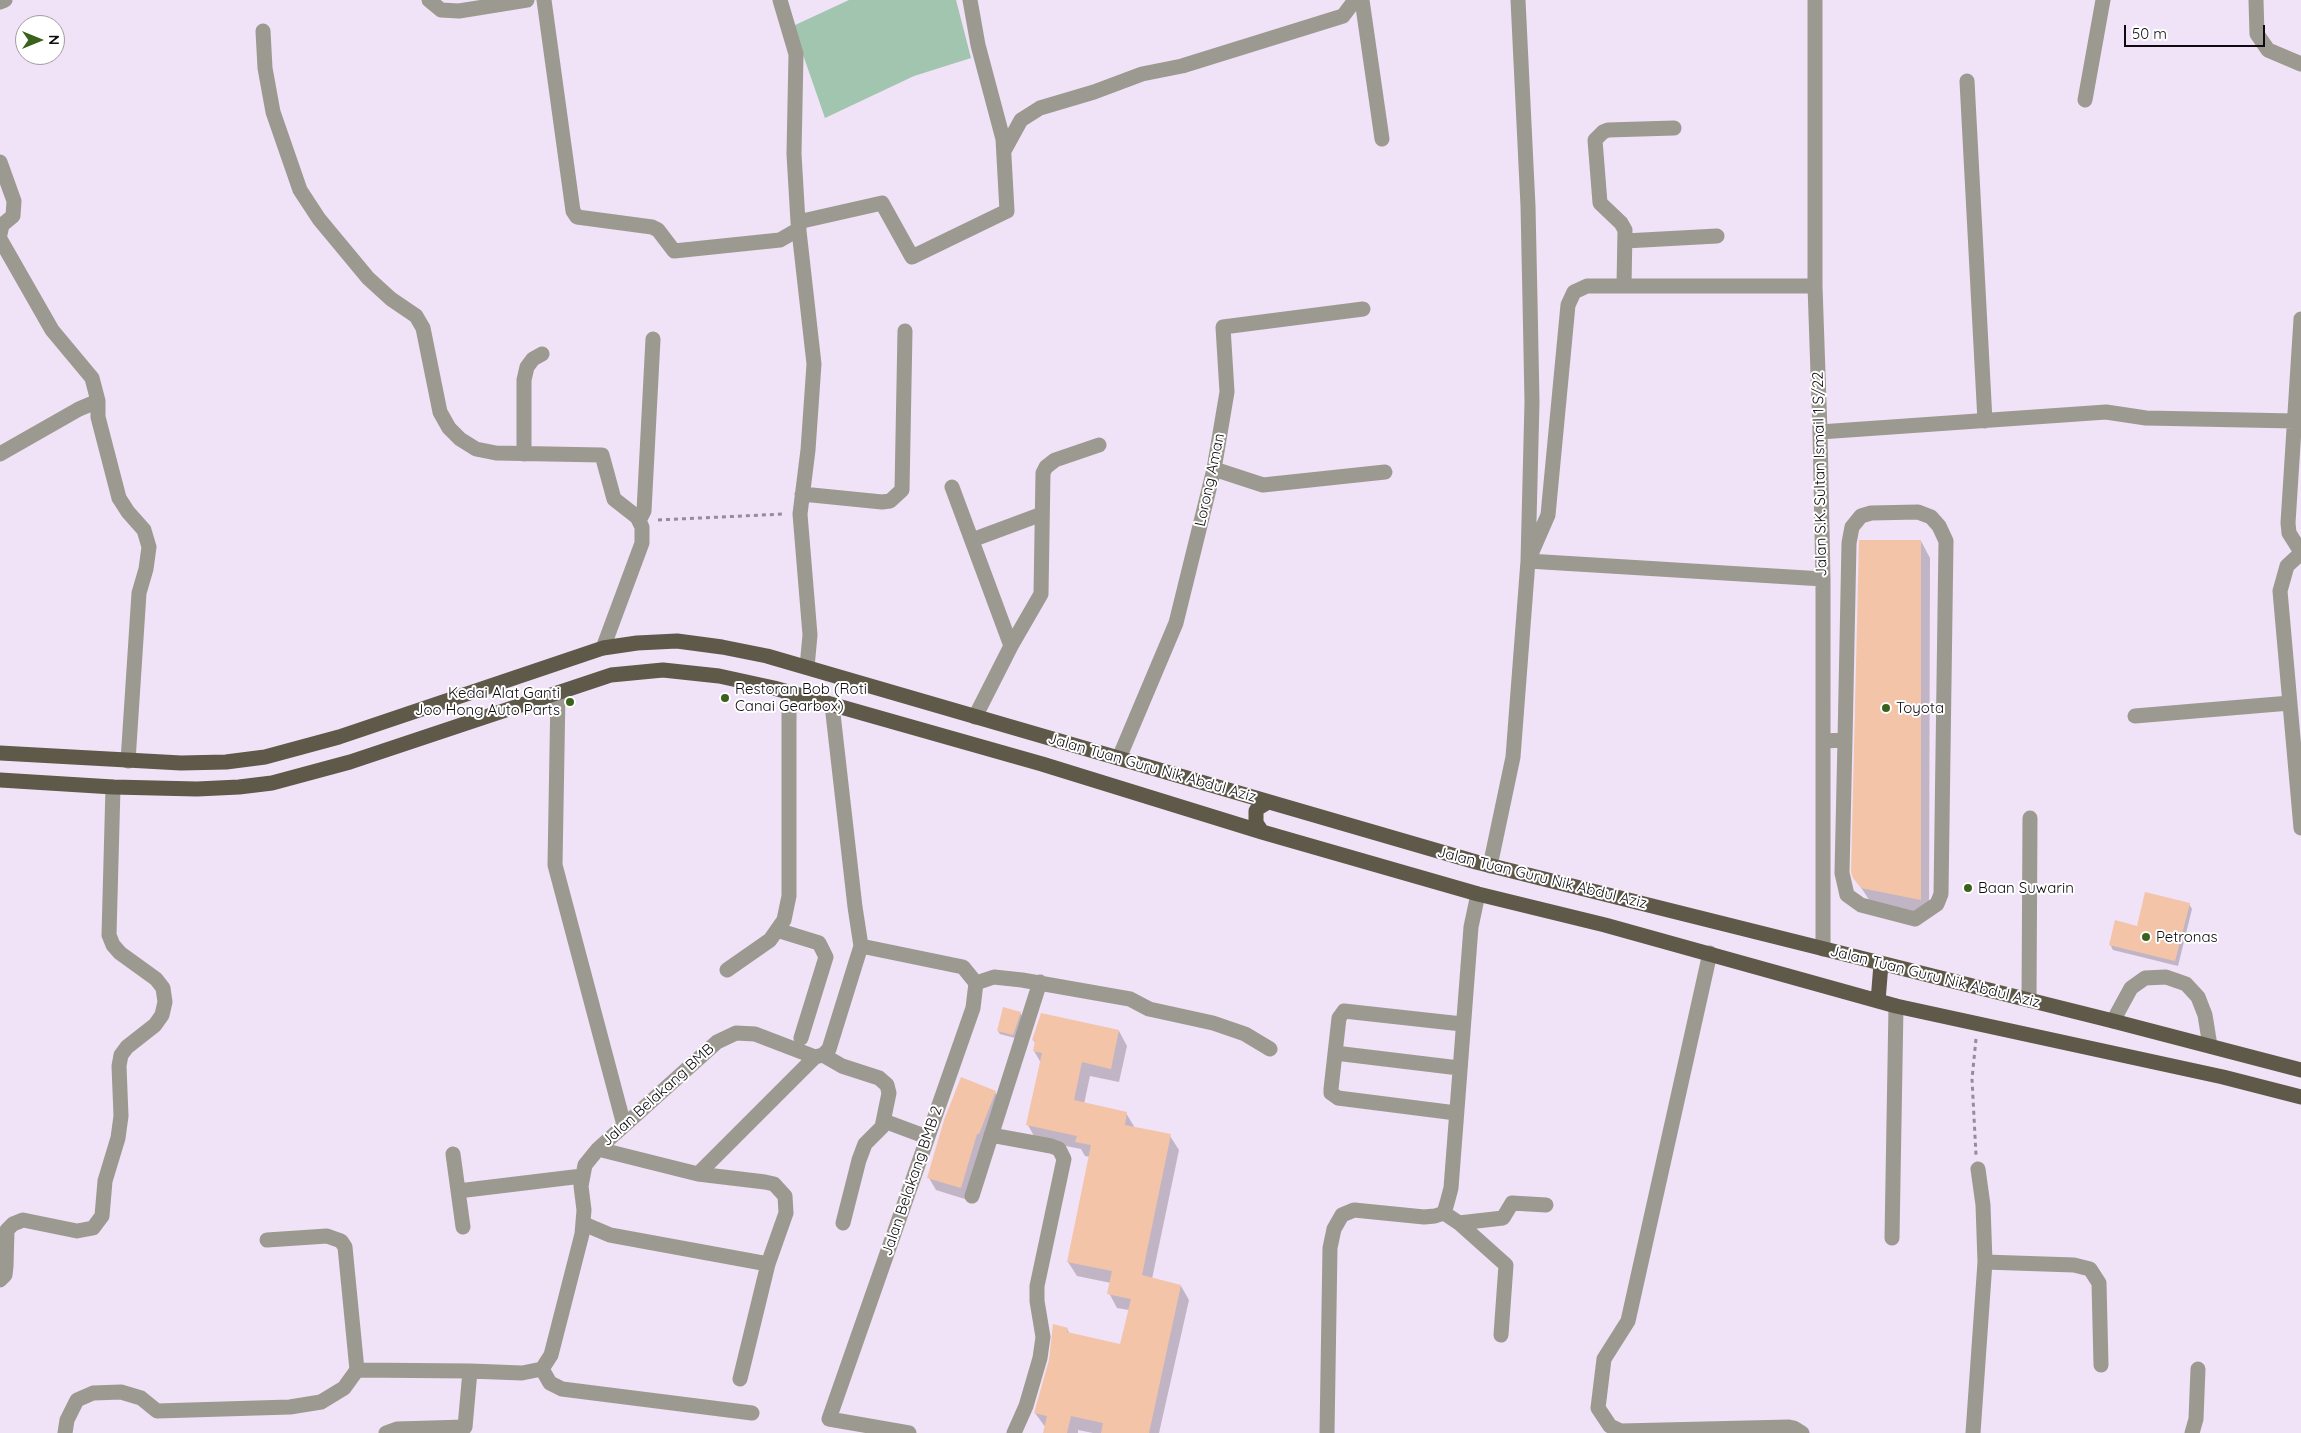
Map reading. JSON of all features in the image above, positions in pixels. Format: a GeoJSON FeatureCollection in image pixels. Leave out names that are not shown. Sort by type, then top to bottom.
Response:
{"type":"FeatureCollection","features":[{"type":"Feature","properties":{"kind":"main road","name":"Jalan Tuan Guru Nik Abdul Aziz"},"geometry":{"type":"LineString","coordinates":[[0,753],[190,763],[226,762],[265,757],[339,737],[603,648],[637,643],[677,642],[722,647],[767,656],[807,667],[1490,866],[2113,1021],[2301,1070]]}},
{"type":"Feature","properties":{"kind":"main road","name":"Jalan Tuan Guru Nik Abdul Aziz"},"geometry":{"type":"LineString","coordinates":[[0,780],[197,790],[272,783],[350,762],[611,675],[663,670],[719,676],[789,693],[1042,764],[1262,832],[1478,894],[1710,953],[1896,1006],[2223,1077],[2301,1097]]}},
{"type":"Feature","properties":{"kind":"main road"},"geometry":{"type":"LineString","coordinates":[[1262,832],[1256,823],[1256,811],[1268,802]]}},
{"type":"Feature","properties":{"kind":"main road"},"geometry":{"type":"LineString","coordinates":[[1878,1001],[1881,964]]}},
{"type":"Feature","properties":{"kind":"street"},"geometry":{"type":"LineString","coordinates":[[0,2],[5,0]]}},
{"type":"Feature","properties":{"kind":"street"},"geometry":{"type":"LineString","coordinates":[[429,0],[441,10],[459,11],[527,0]]}},
{"type":"Feature","properties":{"kind":"street"},"geometry":{"type":"LineString","coordinates":[[544,0],[573,210],[577,217],[652,227],[658,230],[674,251],[780,240],[798,225],[882,203],[912,257],[1007,211],[1003,140],[978,45],[970,0]]}},
{"type":"Feature","properties":{"kind":"street"},"geometry":{"type":"LineString","coordinates":[[780,0],[796,54],[794,154],[798,225],[814,364],[808,450],[800,514],[810,635],[807,667]]}},
{"type":"Feature","properties":{"kind":"street"},"geometry":{"type":"LineString","coordinates":[[1004,151],[1021,120],[1040,108],[1094,92],[1142,74],[1182,66],[1343,16],[1355,0]]}},
{"type":"Feature","properties":{"kind":"street"},"geometry":{"type":"LineString","coordinates":[[1362,0],[1382,138]]}},
{"type":"Feature","properties":{"kind":"street"},"geometry":{"type":"LineString","coordinates":[[1490,866],[1513,757],[1528,561],[1532,402],[1528,206],[1518,0]]}},
{"type":"Feature","properties":{"kind":"street","name":"Jalan S.K. Sultan Ismail 1 S/22"},"geometry":{"type":"LineString","coordinates":[[1815,0],[1815,286],[1823,579],[1823,949]]}},
{"type":"Feature","properties":{"kind":"street"},"geometry":{"type":"LineString","coordinates":[[2085,100],[2103,0]]}},
{"type":"Feature","properties":{"kind":"street"},"geometry":{"type":"LineString","coordinates":[[2256,0],[2257,34],[2268,50],[2301,64]]}},
{"type":"Feature","properties":{"kind":"street"},"geometry":{"type":"LineString","coordinates":[[263,31],[265,68],[273,112],[300,190],[329,232],[368,278],[391,299],[416,316],[423,328],[440,412],[449,428],[460,439],[476,449],[496,453],[602,456],[614,499],[639,521],[642,527],[642,543],[603,648]]}},
{"type":"Feature","properties":{"kind":"street"},"geometry":{"type":"LineString","coordinates":[[1967,81],[1985,420]]}},
{"type":"Feature","properties":{"kind":"street"},"geometry":{"type":"LineString","coordinates":[[1624,286],[1625,241],[1623,226],[1600,203],[1595,140],[1602,132],[1608,130],[1674,128]]}},
{"type":"Feature","properties":{"kind":"street"},"geometry":{"type":"LineString","coordinates":[[0,162],[14,201],[13,216],[2,226],[0,234]]}},
{"type":"Feature","properties":{"kind":"street"},"geometry":{"type":"LineString","coordinates":[[1625,241],[1717,236]]}},
{"type":"Feature","properties":{"kind":"street"},"geometry":{"type":"LineString","coordinates":[[0,239],[52,330],[92,378],[98,401],[98,417],[120,498],[128,512],[144,530],[149,547],[146,570],[139,592],[128,761]]}},
{"type":"Feature","properties":{"kind":"street"},"geometry":{"type":"LineString","coordinates":[[1528,561],[1548,515],[1570,298],[1580,288],[1624,286],[1815,286]]}},
{"type":"Feature","properties":{"kind":"street","name":"Lorong Aman"},"geometry":{"type":"LineString","coordinates":[[1119,758],[1176,623],[1214,469],[1227,392],[1223,327],[1362,309]]}},
{"type":"Feature","properties":{"kind":"street"},"geometry":{"type":"LineString","coordinates":[[2301,319],[2288,523],[2289,533],[2301,553],[2287,566],[2280,591],[2301,828]]}},
{"type":"Feature","properties":{"kind":"street"},"geometry":{"type":"LineString","coordinates":[[802,494],[882,502],[890,501],[902,490],[905,331]]}},
{"type":"Feature","properties":{"kind":"street"},"geometry":{"type":"LineString","coordinates":[[639,521],[644,511],[653,339]]}},
{"type":"Feature","properties":{"kind":"street"},"geometry":{"type":"LineString","coordinates":[[524,454],[524,380],[527,367],[533,359],[542,354]]}},
{"type":"Feature","properties":{"kind":"street"},"geometry":{"type":"LineString","coordinates":[[0,454],[79,409],[98,401]]}},
{"type":"Feature","properties":{"kind":"street"},"geometry":{"type":"LineString","coordinates":[[1820,432],[2106,412],[2146,418],[2296,421]]}},
{"type":"Feature","properties":{"kind":"street"},"geometry":{"type":"LineString","coordinates":[[975,716],[1011,646],[1041,594],[1042,478],[1046,467],[1055,460],[1098,445]]}},
{"type":"Feature","properties":{"kind":"street"},"geometry":{"type":"LineString","coordinates":[[1214,469],[1263,485],[1385,472]]}},
{"type":"Feature","properties":{"kind":"street"},"geometry":{"type":"LineString","coordinates":[[952,487],[1011,646]]}},
{"type":"Feature","properties":{"kind":"street"},"geometry":{"type":"LineString","coordinates":[[1918,512],[1931,517],[1939,526],[1946,541],[1941,894],[1936,904],[1915,919],[1861,905],[1847,895],[1842,873],[1845,740],[1849,543],[1852,527],[1861,516],[1871,513],[1918,512]]}},
{"type":"Feature","properties":{"kind":"street"},"geometry":{"type":"LineString","coordinates":[[972,540],[1042,514]]}},
{"type":"Feature","properties":{"kind":"street"},"geometry":{"type":"LineString","coordinates":[[1528,561],[1823,579]]}},
{"type":"Feature","properties":{"kind":"street"},"geometry":{"type":"LineString","coordinates":[[558,693],[555,865],[624,1125]]}},
{"type":"Feature","properties":{"kind":"street"},"geometry":{"type":"LineString","coordinates":[[728,970],[770,940],[784,920],[789,896],[789,693]]}},
{"type":"Feature","properties":{"kind":"street"},"geometry":{"type":"LineString","coordinates":[[2134,716],[2290,703]]}},
{"type":"Feature","properties":{"kind":"street"},"geometry":{"type":"LineString","coordinates":[[698,1174],[819,1056],[829,1049],[861,946],[832,705]]}},
{"type":"Feature","properties":{"kind":"street"},"geometry":{"type":"LineString","coordinates":[[1823,742],[1845,740]]}},
{"type":"Feature","properties":{"kind":"street"},"geometry":{"type":"LineString","coordinates":[[0,1280],[5,1275],[7,1230],[13,1224],[23,1220],[76,1231],[93,1228],[102,1216],[105,1181],[118,1138],[121,1116],[119,1066],[121,1055],[127,1047],[155,1025],[163,1009],[163,988],[156,979],[120,953],[109,935],[113,787]]}},
{"type":"Feature","properties":{"kind":"street"},"geometry":{"type":"LineString","coordinates":[[2029,1000],[2030,818]]}},
{"type":"Feature","properties":{"kind":"street"},"geometry":{"type":"LineString","coordinates":[[1444,1213],[1451,1188],[1462,1024],[1471,927],[1478,894]]}},
{"type":"Feature","properties":{"kind":"street"},"geometry":{"type":"LineString","coordinates":[[777,930],[819,943],[826,957],[801,1038]]}},
{"type":"Feature","properties":{"kind":"street"},"geometry":{"type":"LineString","coordinates":[[861,946],[963,967],[976,983],[994,977],[1040,982],[1130,999],[1149,1010],[1213,1022],[1245,1034],[1270,1049]]}},
{"type":"Feature","properties":{"kind":"street"},"geometry":{"type":"LineString","coordinates":[[1710,953],[1628,1321],[1604,1359],[1598,1408],[1610,1426],[1621,1431],[1780,1427],[1794,1428],[1802,1433]]}},
{"type":"Feature","properties":{"kind":"street"},"geometry":{"type":"LineString","coordinates":[[2113,1021],[2131,988],[2145,978],[2166,977],[2186,984],[2198,997],[2205,1015],[2210,1046]]}},
{"type":"Feature","properties":{"kind":"street"},"geometry":{"type":"LineString","coordinates":[[972,1196],[1040,982]]}},
{"type":"Feature","properties":{"kind":"street","name":"Jalan Belakang BMB 2"},"geometry":{"type":"LineString","coordinates":[[909,1433],[826,1426],[973,1008],[976,983]]}},
{"type":"Feature","properties":{"kind":"street"},"geometry":{"type":"LineString","coordinates":[[1892,1238],[1896,1006]]}},
{"type":"Feature","properties":{"kind":"street"},"geometry":{"type":"LineString","coordinates":[[1456,1113],[1334,1097],[1331,1089],[1339,1018],[1344,1011],[1462,1024]]}},
{"type":"Feature","properties":{"kind":"street","name":"Jalan Belakang BMB"},"geometry":{"type":"LineString","coordinates":[[582,1176],[585,1165],[598,1149],[624,1125],[717,1042],[736,1034],[755,1034],[883,1081],[889,1093],[884,1121]]}},
{"type":"Feature","properties":{"kind":"street"},"geometry":{"type":"LineString","coordinates":[[1335,1053],[1459,1068]]}},
{"type":"Feature","properties":{"kind":"street"},"geometry":{"type":"LineString","coordinates":[[843,1223],[862,1150],[882,1127],[884,1121],[927,1137]]}},
{"type":"Feature","properties":{"kind":"street"},"geometry":{"type":"LineString","coordinates":[[992,1135],[1051,1146],[1059,1149],[1064,1159],[1037,1286],[1037,1301],[1043,1337],[1040,1358],[1026,1406],[1014,1433]]}},
{"type":"Feature","properties":{"kind":"street"},"geometry":{"type":"LineString","coordinates":[[598,1149],[698,1174],[765,1182],[780,1189],[785,1196],[786,1213],[768,1264],[740,1379]]}},
{"type":"Feature","properties":{"kind":"street"},"geometry":{"type":"LineString","coordinates":[[453,1154],[462,1227]]}},
{"type":"Feature","properties":{"kind":"street"},"geometry":{"type":"LineString","coordinates":[[1973,1433],[1985,1262],[1983,1204],[1978,1169]]}},
{"type":"Feature","properties":{"kind":"street"},"geometry":{"type":"LineString","coordinates":[[357,1370],[522,1373],[542,1369],[551,1355],[584,1224],[582,1176],[458,1191]]}},
{"type":"Feature","properties":{"kind":"street"},"geometry":{"type":"LineString","coordinates":[[1459,1223],[1503,1218],[1512,1203],[1546,1206]]}},
{"type":"Feature","properties":{"kind":"street"},"geometry":{"type":"LineString","coordinates":[[1327,1433],[1330,1248],[1334,1229],[1342,1215],[1354,1210],[1424,1217],[1444,1213],[1459,1223],[1506,1265],[1501,1335]]}},
{"type":"Feature","properties":{"kind":"street"},"geometry":{"type":"LineString","coordinates":[[584,1224],[610,1235],[768,1264]]}},
{"type":"Feature","properties":{"kind":"street"},"geometry":{"type":"LineString","coordinates":[[65,1433],[67,1420],[77,1400],[93,1393],[121,1392],[141,1398],[158,1411],[290,1407],[321,1402],[344,1388],[357,1370],[346,1247],[341,1241],[327,1236],[267,1240]]}},
{"type":"Feature","properties":{"kind":"street"},"geometry":{"type":"LineString","coordinates":[[1985,1262],[2074,1265],[2090,1269],[2099,1283],[2101,1365]]}},
{"type":"Feature","properties":{"kind":"street"},"geometry":{"type":"LineString","coordinates":[[542,1369],[550,1383],[558,1388],[752,1413]]}},
{"type":"Feature","properties":{"kind":"street"},"geometry":{"type":"LineString","coordinates":[[2192,1433],[2196,1419],[2198,1369]]}},
{"type":"Feature","properties":{"kind":"street"},"geometry":{"type":"LineString","coordinates":[[386,1433],[396,1429],[466,1430],[470,1371]]}},
{"type":"Feature","properties":{"kind":"path"},"geometry":{"type":"LineString","coordinates":[[639,521],[800,514]]}},
{"type":"Feature","properties":{"kind":"path"},"geometry":{"type":"LineString","coordinates":[[1977,1023],[1972,1079],[1978,1169]]}},
{"type":"Feature","properties":{"kind":"green space"},"geometry":{"type":"Polygon","coordinates":[[[849,0],[956,0],[971,58],[914,76],[825,118],[793,26],[849,0]]]}},
{"type":"Feature","properties":{"kind":"building","name":"Toyota"},"geometry":{"type":"Polygon","coordinates":[[[1859,540],[1921,540],[1921,900],[1861,888],[1851,872],[1859,540]]]}},
{"type":"Feature","properties":{"kind":"building","name":"Petronas"},"geometry":{"type":"Polygon","coordinates":[[[2145,892],[2190,903],[2175,961],[2109,945],[2115,920],[2137,926],[2145,892]]]}},
{"type":"Feature","properties":{"kind":"building"},"geometry":{"type":"Polygon","coordinates":[[[1003,1007],[1021,1012],[1013,1035],[997,1031],[1003,1007]]]}},
{"type":"Feature","properties":{"kind":"building"},"geometry":{"type":"Polygon","coordinates":[[[1041,1013],[1119,1030],[1111,1069],[1082,1062],[1074,1100],[1127,1112],[1125,1125],[1171,1134],[1142,1275],[1181,1285],[1149,1433],[1101,1433],[1103,1423],[1071,1416],[1067,1433],[1043,1433],[1047,1416],[1034,1413],[1049,1360],[1053,1324],[1068,1328],[1067,1332],[1120,1344],[1131,1299],[1107,1294],[1112,1271],[1067,1262],[1091,1145],[1075,1142],[1077,1136],[1026,1125],[1042,1053],[1033,1051],[1035,1041],[1032,1040],[1041,1013]]]}},
{"type":"Feature","properties":{"kind":"building"},"geometry":{"type":"Polygon","coordinates":[[[961,1077],[996,1091],[979,1134],[977,1134],[961,1188],[927,1178],[944,1120],[961,1077]]]}},
{"type":"Feature","properties":{"kind":"place","name":"Restoran Bob (Roti Canai Gearbox)"},"geometry":{"type":"Point","coordinates":[725,698]}},
{"type":"Feature","properties":{"kind":"place","name":"Kedai Alat Ganti Joo Hong Auto Parts"},"geometry":{"type":"Point","coordinates":[570,702]}},
{"type":"Feature","properties":{"kind":"place","name":"Toyota"},"geometry":{"type":"Point","coordinates":[1886,708]}},
{"type":"Feature","properties":{"kind":"place","name":"Baan Suwarin"},"geometry":{"type":"Point","coordinates":[1968,888]}},
{"type":"Feature","properties":{"kind":"place","name":"Petronas"},"geometry":{"type":"Point","coordinates":[2146,937]}}]}
